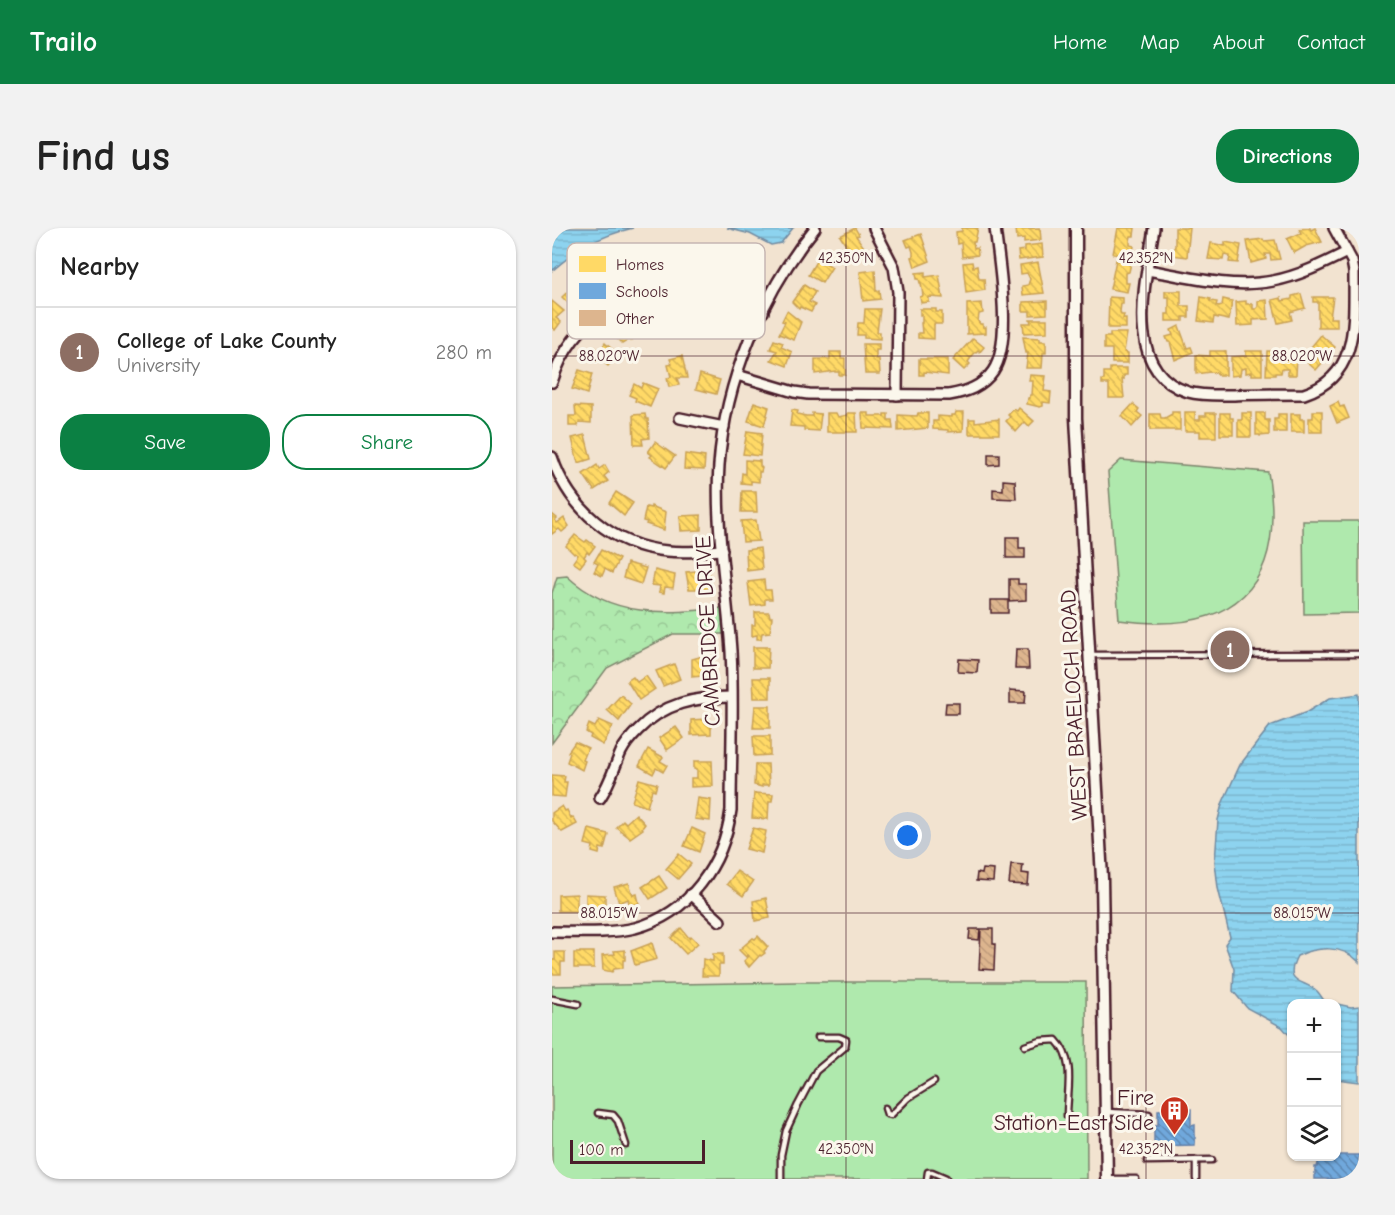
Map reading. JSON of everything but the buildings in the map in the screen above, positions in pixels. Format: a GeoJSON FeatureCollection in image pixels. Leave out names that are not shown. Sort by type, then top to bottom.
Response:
{"type":"FeatureCollection","features":[{"type":"Feature","properties":{"kind":"street","name":"CAMBRIDGE DRIVE"},"geometry":{"type":"LineString","coordinates":[[765,308],[801,245],[815,228]]}},
{"type":"Feature","properties":{"kind":"street"},"geometry":{"type":"LineString","coordinates":[[874,228],[894,267],[898,292],[897,395]]}},
{"type":"Feature","properties":{"kind":"street"},"geometry":{"type":"LineString","coordinates":[[737,375],[808,394],[949,395],[968,391],[979,385],[992,372],[1003,345],[1002,297],[995,228]]}},
{"type":"Feature","properties":{"kind":"street","name":"WEST BRAELOCH ROAD"},"geometry":{"type":"LineString","coordinates":[[1076,228],[1076,411],[1102,878],[1107,1179]]}},
{"type":"Feature","properties":{"kind":"street"},"geometry":{"type":"LineString","coordinates":[[1154,228],[1145,288],[1145,348],[1150,363],[1171,385],[1206,395],[1304,394],[1317,390],[1340,373],[1348,361],[1354,342],[1354,272],[1352,261],[1334,228]]}},
{"type":"Feature","properties":{"kind":"street"},"geometry":{"type":"LineString","coordinates":[[1148,270],[1243,283],[1272,281],[1297,275],[1347,252]]}},
{"type":"Feature","properties":{"kind":"street"},"geometry":{"type":"LineString","coordinates":[[552,382],[566,350],[574,339]]}},
{"type":"Feature","properties":{"kind":"street","name":"CAMBRIDGE DRIVE"},"geometry":{"type":"LineString","coordinates":[[552,932],[590,932],[637,927],[662,917],[700,886],[722,849],[731,810],[731,653],[722,550],[719,466],[724,427],[737,375],[752,339]]}},
{"type":"Feature","properties":{"kind":"street"},"geometry":{"type":"LineString","coordinates":[[987,377],[995,385]]}},
{"type":"Feature","properties":{"kind":"street"},"geometry":{"type":"LineString","coordinates":[[680,418],[724,427]]}},
{"type":"Feature","properties":{"kind":"street"},"geometry":{"type":"LineString","coordinates":[[552,457],[567,489],[579,506],[595,522],[612,534],[631,543],[668,551],[722,550]]}},
{"type":"Feature","properties":{"kind":"street"},"geometry":{"type":"LineString","coordinates":[[600,798],[608,786],[622,750],[647,721],[669,707],[693,699],[731,697]]}},
{"type":"Feature","properties":{"kind":"street"},"geometry":{"type":"LineString","coordinates":[[691,894],[720,921]]}},
{"type":"Feature","properties":{"kind":"lane"},"geometry":{"type":"LineString","coordinates":[[1089,654],[1359,654]]}},
{"type":"Feature","properties":{"kind":"lane"},"geometry":{"type":"LineString","coordinates":[[552,999],[578,1004]]}},
{"type":"Feature","properties":{"kind":"lane"},"geometry":{"type":"LineString","coordinates":[[781,1179],[781,1155],[798,1105],[816,1071],[845,1047],[846,1040],[839,1036],[818,1037]]}},
{"type":"Feature","properties":{"kind":"lane"},"geometry":{"type":"LineString","coordinates":[[1025,1046],[1041,1041],[1056,1040],[1059,1044],[1067,1061],[1070,1076],[1067,1116]]}},
{"type":"Feature","properties":{"kind":"lane"},"geometry":{"type":"LineString","coordinates":[[885,1108],[887,1114],[891,1115],[908,1098],[934,1082]]}},
{"type":"Feature","properties":{"kind":"lane"},"geometry":{"type":"LineString","coordinates":[[1106,1112],[1149,1114]]}},
{"type":"Feature","properties":{"kind":"lane"},"geometry":{"type":"LineString","coordinates":[[598,1113],[613,1115],[618,1121],[626,1145]]}},
{"type":"Feature","properties":{"kind":"lane"},"geometry":{"type":"LineString","coordinates":[[1196,1160],[1196,1179]]}},
{"type":"Feature","properties":{"kind":"lane"},"geometry":{"type":"LineString","coordinates":[[1147,1161],[1212,1160]]}},
{"type":"Feature","properties":{"kind":"lane"},"geometry":{"type":"LineString","coordinates":[[927,1179],[928,1173],[932,1172],[946,1178]]}},
{"type":"Feature","properties":{"kind":"lane"},"geometry":{"type":"LineString","coordinates":[[1107,1179],[1136,1179]]}},
{"type":"Feature","properties":{"kind":"green space"},"geometry":{"type":"Polygon","coordinates":[[[1121,460],[1268,472],[1272,512],[1269,546],[1259,574],[1243,595],[1221,611],[1193,620],[1159,623],[1119,620],[1108,472],[1121,460]]]}},
{"type":"Feature","properties":{"kind":"green space"},"geometry":{"type":"Polygon","coordinates":[[[1303,521],[1359,521],[1359,613],[1304,614],[1303,521]]]}},
{"type":"Feature","properties":{"kind":"green space"},"geometry":{"type":"Polygon","coordinates":[[[567,576],[584,590],[602,600],[640,610],[660,612],[722,608],[724,634],[673,634],[607,668],[552,743],[552,593],[557,577],[567,576]]]}},
{"type":"Feature","properties":{"kind":"green space"},"geometry":{"type":"Polygon","coordinates":[[[796,982],[1086,982],[1087,1179],[552,1179],[552,986],[796,982]]]}},
{"type":"Feature","properties":{"kind":"water"},"geometry":{"type":"Polygon","coordinates":[[[552,228],[633,228],[592,243],[567,243],[567,259],[552,271],[552,228]]]}},
{"type":"Feature","properties":{"kind":"water"},"geometry":{"type":"Polygon","coordinates":[[[727,228],[793,228],[781,243],[771,245],[750,234],[727,228]]]}},
{"type":"Feature","properties":{"kind":"water"},"geometry":{"type":"Polygon","coordinates":[[[1359,694],[1359,962],[1345,952],[1329,949],[1297,956],[1293,965],[1293,976],[1317,991],[1323,999],[1287,999],[1287,1033],[1282,1027],[1247,1008],[1233,991],[1234,969],[1225,944],[1230,937],[1218,888],[1215,862],[1218,820],[1222,804],[1240,765],[1270,726],[1307,712],[1330,698],[1359,694]]]}},
{"type":"Feature","properties":{"kind":"water"},"geometry":{"type":"Polygon","coordinates":[[[1341,1005],[1359,1006],[1359,1082],[1341,1080],[1341,1005]]]}},
{"type":"Feature","properties":{"kind":"place","name":"College of Lake County"},"geometry":{"type":"Point","coordinates":[1230,650]}},
{"type":"Feature","properties":{"kind":"place","name":"Fire Station-East Side"},"geometry":{"type":"Point","coordinates":[1175,1136]}}]}
